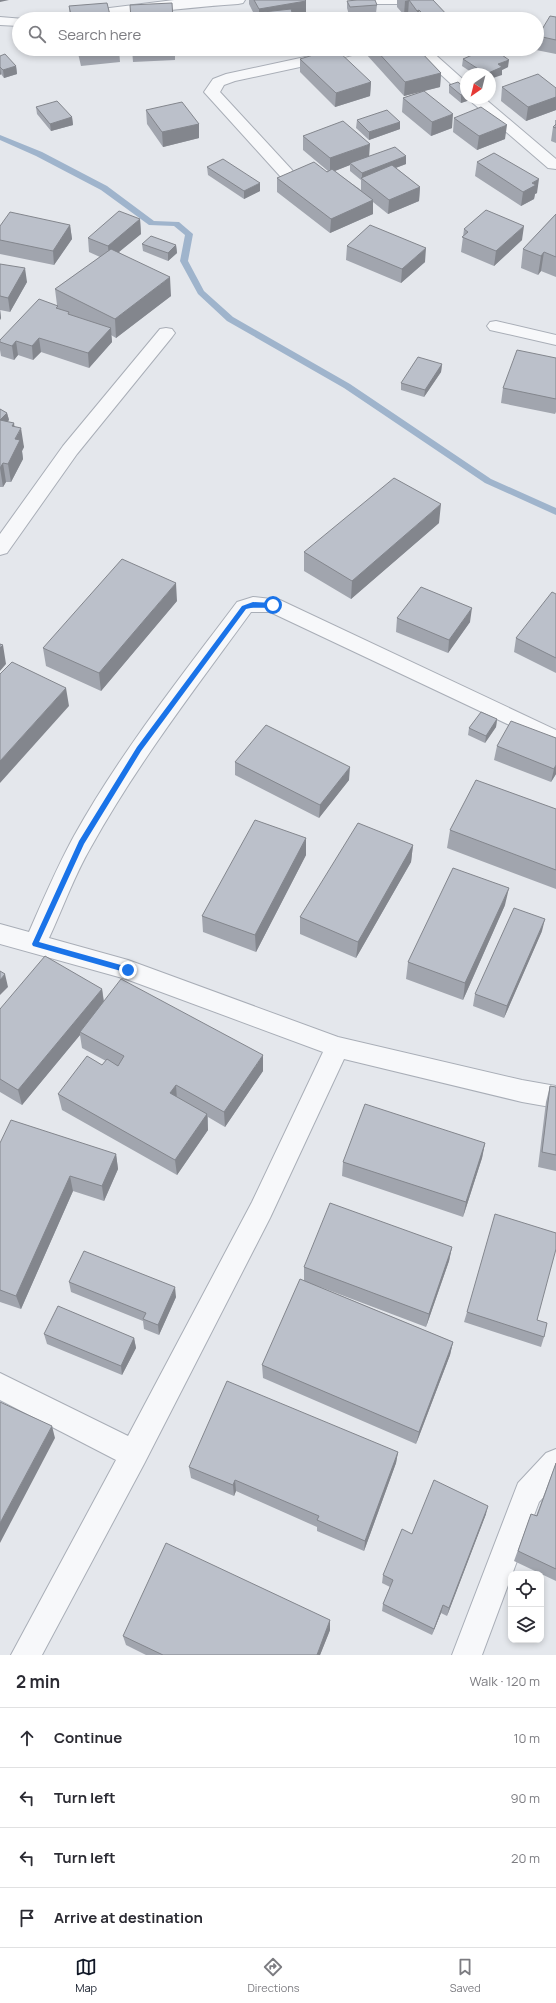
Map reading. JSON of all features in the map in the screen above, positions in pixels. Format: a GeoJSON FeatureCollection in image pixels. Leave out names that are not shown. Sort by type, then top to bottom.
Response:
{"type":"FeatureCollection","features":[{"type":"Feature","properties":{"kind":"street"},"geometry":{"type":"LineString","coordinates":[[110,12],[184,3],[238,0]]}},
{"type":"Feature","properties":{"kind":"street"},"geometry":{"type":"LineString","coordinates":[[376,0],[416,0]]}},
{"type":"Feature","properties":{"kind":"street"},"geometry":{"type":"LineString","coordinates":[[376,0],[386,12]]}},
{"type":"Feature","properties":{"kind":"street"},"geometry":{"type":"LineString","coordinates":[[0,21],[12,22]]}},
{"type":"Feature","properties":{"kind":"street"},"geometry":{"type":"LineString","coordinates":[[286,173],[212,92],[218,82],[231,77],[332,56]]}},
{"type":"Feature","properties":{"kind":"street"},"geometry":{"type":"LineString","coordinates":[[428,56],[460,85]]}},
{"type":"Feature","properties":{"kind":"street"},"geometry":{"type":"LineString","coordinates":[[482,104],[554,165]]}},
{"type":"Feature","properties":{"kind":"street"},"geometry":{"type":"LineString","coordinates":[[496,326],[556,340]]}},
{"type":"Feature","properties":{"kind":"street"},"geometry":{"type":"LineString","coordinates":[[0,548],[70,450],[166,333]]}},
{"type":"Feature","properties":{"kind":"street"},"geometry":{"type":"LineString","coordinates":[[35,944],[81,843],[98,815],[139,749],[244,607],[253,604],[273,605],[556,739]]}},
{"type":"Feature","properties":{"kind":"street"},"geometry":{"type":"LineString","coordinates":[[0,934],[128,970],[338,1047],[522,1091],[556,1097]]}},
{"type":"Feature","properties":{"kind":"street"},"geometry":{"type":"LineString","coordinates":[[26,1655],[134,1454],[261,1210],[338,1047]]}},
{"type":"Feature","properties":{"kind":"street"},"geometry":{"type":"LineString","coordinates":[[0,1386],[134,1454]]}},
{"type":"Feature","properties":{"kind":"street"},"geometry":{"type":"LineString","coordinates":[[467,1655],[528,1493],[556,1463]]}},
{"type":"Feature","properties":{"kind":"building"},"geometry":{"type":"Polygon","coordinates":[[[254,0],[305,0],[306,1],[259,9],[254,0]]]}},
{"type":"Feature","properties":{"kind":"building"},"geometry":{"type":"Polygon","coordinates":[[[375,0],[377,5],[350,7],[347,1],[375,0]]]}},
{"type":"Feature","properties":{"kind":"building"},"geometry":{"type":"Polygon","coordinates":[[[409,0],[433,0],[444,12],[421,12],[419,10],[417,11],[409,0]]]}},
{"type":"Feature","properties":{"kind":"building"},"geometry":{"type":"Polygon","coordinates":[[[107,3],[109,12],[70,12],[69,6],[107,3]]]}},
{"type":"Feature","properties":{"kind":"building"},"geometry":{"type":"Polygon","coordinates":[[[172,3],[173,12],[130,12],[130,5],[172,3]]]}},
{"type":"Feature","properties":{"kind":"building"},"geometry":{"type":"Polygon","coordinates":[[[291,9],[292,12],[263,12],[291,9]]]}},
{"type":"Feature","properties":{"kind":"building"},"geometry":{"type":"Polygon","coordinates":[[[550,16],[556,17],[556,40],[544,37],[544,26],[550,16]]]}},
{"type":"Feature","properties":{"kind":"building"},"geometry":{"type":"Polygon","coordinates":[[[5,54],[16,66],[3,70],[0,67],[0,56],[5,54]]]}},
{"type":"Feature","properties":{"kind":"building"},"geometry":{"type":"Polygon","coordinates":[[[310,56],[343,56],[371,82],[336,93],[300,59],[310,56]]]}},
{"type":"Feature","properties":{"kind":"building"},"geometry":{"type":"Polygon","coordinates":[[[381,56],[425,56],[441,73],[405,82],[381,56]]]}},
{"type":"Feature","properties":{"kind":"building"},"geometry":{"type":"Polygon","coordinates":[[[470,56],[503,56],[509,60],[498,64],[502,67],[496,70],[496,68],[477,68],[463,59],[470,56]]]}},
{"type":"Feature","properties":{"kind":"building"},"geometry":{"type":"Polygon","coordinates":[[[538,74],[556,88],[556,97],[528,107],[502,87],[538,74]]]}},
{"type":"Feature","properties":{"kind":"building"},"geometry":{"type":"Polygon","coordinates":[[[458,82],[460,84],[460,94],[449,85],[458,82]]]}},
{"type":"Feature","properties":{"kind":"building"},"geometry":{"type":"Polygon","coordinates":[[[424,91],[453,114],[432,122],[403,98],[424,91]]]}},
{"type":"Feature","properties":{"kind":"building"},"geometry":{"type":"Polygon","coordinates":[[[57,101],[72,117],[50,124],[36,107],[57,101]]]}},
{"type":"Feature","properties":{"kind":"building"},"geometry":{"type":"Polygon","coordinates":[[[182,102],[199,124],[162,132],[146,110],[182,102]]]}},
{"type":"Feature","properties":{"kind":"building"},"geometry":{"type":"Polygon","coordinates":[[[481,107],[507,125],[479,136],[454,118],[481,107]]]}},
{"type":"Feature","properties":{"kind":"building"},"geometry":{"type":"Polygon","coordinates":[[[387,110],[400,122],[369,132],[357,120],[387,110]]]}},
{"type":"Feature","properties":{"kind":"building"},"geometry":{"type":"Polygon","coordinates":[[[343,121],[370,144],[330,158],[303,136],[343,121]]]}},
{"type":"Feature","properties":{"kind":"building"},"geometry":{"type":"Polygon","coordinates":[[[395,147],[406,156],[362,173],[350,163],[395,147]]]}},
{"type":"Feature","properties":{"kind":"building"},"geometry":{"type":"Polygon","coordinates":[[[494,153],[539,179],[532,183],[536,185],[523,192],[477,162],[494,153]]]}},
{"type":"Feature","properties":{"kind":"building"},"geometry":{"type":"Polygon","coordinates":[[[223,159],[260,183],[244,191],[207,167],[223,159]]]}},
{"type":"Feature","properties":{"kind":"building"},"geometry":{"type":"Polygon","coordinates":[[[314,162],[327,172],[332,169],[373,200],[331,219],[277,178],[314,162]]]}},
{"type":"Feature","properties":{"kind":"building"},"geometry":{"type":"Polygon","coordinates":[[[392,165],[420,187],[389,200],[361,178],[392,165]]]}},
{"type":"Feature","properties":{"kind":"building"},"geometry":{"type":"Polygon","coordinates":[[[486,210],[524,226],[496,251],[462,237],[468,232],[464,229],[486,210]]]}},
{"type":"Feature","properties":{"kind":"building"},"geometry":{"type":"Polygon","coordinates":[[[119,211],[140,219],[108,246],[88,238],[119,211]]]}},
{"type":"Feature","properties":{"kind":"building"},"geometry":{"type":"Polygon","coordinates":[[[10,212],[70,225],[53,251],[0,240],[0,226],[10,212]]]}},
{"type":"Feature","properties":{"kind":"building"},"geometry":{"type":"Polygon","coordinates":[[[556,214],[556,257],[544,252],[541,256],[523,249],[556,214]]]}},
{"type":"Feature","properties":{"kind":"building"},"geometry":{"type":"Polygon","coordinates":[[[370,225],[426,248],[402,269],[347,246],[370,225]]]}},
{"type":"Feature","properties":{"kind":"building"},"geometry":{"type":"Polygon","coordinates":[[[151,236],[176,245],[168,253],[142,244],[151,236]]]}},
{"type":"Feature","properties":{"kind":"building"},"geometry":{"type":"Polygon","coordinates":[[[111,249],[170,277],[115,319],[55,289],[111,249]]]}},
{"type":"Feature","properties":{"kind":"building"},"geometry":{"type":"Polygon","coordinates":[[[0,264],[25,268],[8,298],[0,296],[0,264]]]}},
{"type":"Feature","properties":{"kind":"building"},"geometry":{"type":"Polygon","coordinates":[[[39,299],[58,306],[56,308],[69,312],[68,314],[111,328],[88,353],[39,338],[32,346],[16,341],[12,346],[0,342],[0,340],[39,299]]]}},
{"type":"Feature","properties":{"kind":"building"},"geometry":{"type":"Polygon","coordinates":[[[517,350],[556,358],[556,399],[503,388],[517,350]]]}},
{"type":"Feature","properties":{"kind":"building"},"geometry":{"type":"Polygon","coordinates":[[[418,357],[442,364],[425,390],[401,383],[418,357]]]}},
{"type":"Feature","properties":{"kind":"building"},"geometry":{"type":"Polygon","coordinates":[[[0,409],[7,413],[0,420],[0,409]]]}},
{"type":"Feature","properties":{"kind":"building"},"geometry":{"type":"Polygon","coordinates":[[[0,420],[14,423],[12,426],[21,428],[15,439],[20,440],[8,464],[3,463],[0,468],[0,420]]]}},
{"type":"Feature","properties":{"kind":"building"},"geometry":{"type":"Polygon","coordinates":[[[394,478],[441,504],[352,581],[304,552],[394,478]]]}},
{"type":"Feature","properties":{"kind":"building"},"geometry":{"type":"Polygon","coordinates":[[[122,559],[176,583],[99,673],[43,648],[122,559]]]}},
{"type":"Feature","properties":{"kind":"building"},"geometry":{"type":"Polygon","coordinates":[[[421,587],[472,608],[449,640],[397,618],[421,587]]]}},
{"type":"Feature","properties":{"kind":"building"},"geometry":{"type":"Polygon","coordinates":[[[552,592],[556,594],[556,658],[516,638],[552,592]]]}},
{"type":"Feature","properties":{"kind":"building"},"geometry":{"type":"Polygon","coordinates":[[[12,662],[66,688],[0,761],[0,674],[12,662]]]}},
{"type":"Feature","properties":{"kind":"building"},"geometry":{"type":"Polygon","coordinates":[[[481,712],[497,719],[486,736],[469,728],[481,712]]]}},
{"type":"Feature","properties":{"kind":"building"},"geometry":{"type":"Polygon","coordinates":[[[511,721],[556,738],[556,765],[554,769],[497,746],[511,721]]]}},
{"type":"Feature","properties":{"kind":"building"},"geometry":{"type":"Polygon","coordinates":[[[266,725],[350,767],[320,805],[235,762],[266,725]]]}},
{"type":"Feature","properties":{"kind":"building"},"geometry":{"type":"Polygon","coordinates":[[[476,780],[556,809],[556,870],[450,830],[476,780]]]}},
{"type":"Feature","properties":{"kind":"building"},"geometry":{"type":"Polygon","coordinates":[[[255,820],[306,838],[255,935],[202,916],[255,820]]]}},
{"type":"Feature","properties":{"kind":"building"},"geometry":{"type":"Polygon","coordinates":[[[358,823],[413,845],[358,942],[300,917],[358,823]]]}},
{"type":"Feature","properties":{"kind":"building"},"geometry":{"type":"Polygon","coordinates":[[[453,868],[509,888],[465,983],[408,962],[453,868]]]}},
{"type":"Feature","properties":{"kind":"building"},"geometry":{"type":"Polygon","coordinates":[[[514,908],[545,919],[507,1006],[475,994],[514,908]]]}},
{"type":"Feature","properties":{"kind":"building"},"geometry":{"type":"Polygon","coordinates":[[[45,956],[102,989],[18,1090],[0,1079],[0,1009],[45,956]]]}},
{"type":"Feature","properties":{"kind":"building"},"geometry":{"type":"Polygon","coordinates":[[[0,971],[5,974],[0,980],[0,971]]]}},
{"type":"Feature","properties":{"kind":"building"},"geometry":{"type":"Polygon","coordinates":[[[121,979],[263,1055],[224,1112],[176,1085],[170,1093],[207,1114],[175,1160],[58,1094],[87,1056],[102,1065],[107,1059],[118,1066],[124,1056],[80,1032],[121,979]]]}},
{"type":"Feature","properties":{"kind":"building"},"geometry":{"type":"Polygon","coordinates":[[[550,1086],[556,1087],[556,1155],[542,1152],[550,1086]]]}},
{"type":"Feature","properties":{"kind":"building"},"geometry":{"type":"Polygon","coordinates":[[[365,1104],[485,1143],[466,1202],[343,1162],[365,1104]]]}},
{"type":"Feature","properties":{"kind":"building"},"geometry":{"type":"Polygon","coordinates":[[[11,1120],[116,1154],[102,1186],[70,1176],[16,1296],[0,1290],[0,1143],[11,1120]]]}},
{"type":"Feature","properties":{"kind":"building"},"geometry":{"type":"Polygon","coordinates":[[[330,1203],[452,1247],[429,1314],[304,1267],[330,1203]]]}},
{"type":"Feature","properties":{"kind":"building"},"geometry":{"type":"Polygon","coordinates":[[[495,1214],[556,1233],[556,1249],[537,1320],[547,1323],[544,1337],[467,1312],[495,1214]]]}},
{"type":"Feature","properties":{"kind":"building"},"geometry":{"type":"Polygon","coordinates":[[[84,1251],[175,1287],[158,1325],[143,1319],[146,1313],[69,1282],[84,1251]]]}},
{"type":"Feature","properties":{"kind":"building"},"geometry":{"type":"Polygon","coordinates":[[[300,1279],[453,1342],[419,1432],[262,1365],[300,1279]]]}},
{"type":"Feature","properties":{"kind":"building"},"geometry":{"type":"Polygon","coordinates":[[[58,1306],[134,1338],[121,1366],[44,1334],[58,1306]]]}},
{"type":"Feature","properties":{"kind":"building"},"geometry":{"type":"Polygon","coordinates":[[[227,1381],[398,1452],[365,1541],[317,1520],[319,1516],[235,1480],[233,1485],[189,1467],[227,1381]]]}},
{"type":"Feature","properties":{"kind":"building"},"geometry":{"type":"Polygon","coordinates":[[[0,1402],[52,1426],[0,1523],[0,1402]]]}},
{"type":"Feature","properties":{"kind":"building"},"geometry":{"type":"Polygon","coordinates":[[[556,1463],[556,1569],[518,1551],[531,1514],[537,1516],[556,1463]]]}},
{"type":"Feature","properties":{"kind":"building"},"geometry":{"type":"Polygon","coordinates":[[[434,1480],[488,1506],[449,1608],[443,1605],[434,1629],[383,1604],[393,1580],[383,1575],[402,1529],[412,1534],[434,1480]]]}},
{"type":"Feature","properties":{"kind":"building"},"geometry":{"type":"Polygon","coordinates":[[[166,1543],[330,1620],[317,1655],[163,1655],[123,1636],[166,1543]]]}},
{"type":"Feature","properties":{"kind":"waterway"},"geometry":{"type":"LineString","coordinates":[[0,137],[39,154],[104,188],[152,223],[176,224],[189,234],[184,261],[201,292],[230,319],[347,386],[488,481],[556,512]]}},
{"type":"Feature","properties":{"kind":"route"},"geometry":{"type":"LineString","coordinates":[[128,970],[35,944],[81,843],[139,749],[244,607],[253,604],[273,605]]}}]}
